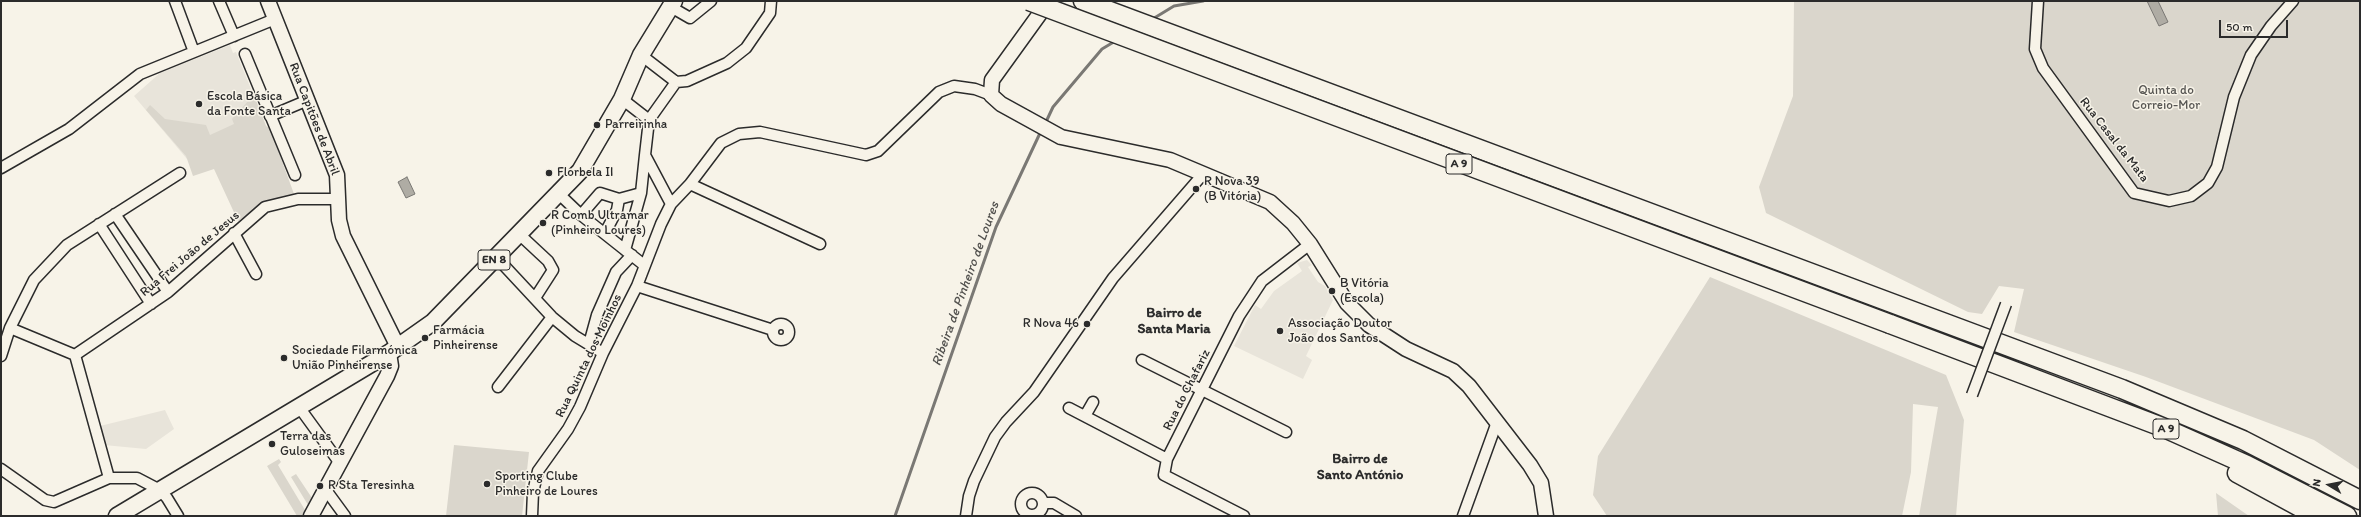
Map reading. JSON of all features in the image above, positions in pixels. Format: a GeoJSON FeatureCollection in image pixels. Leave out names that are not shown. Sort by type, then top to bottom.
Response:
{"type":"FeatureCollection","features":[{"type":"Feature","properties":{"kind":"highway","name":"A 9"},"geometry":{"type":"LineString","coordinates":[[1029,1],[2117,409],[2195,441],[2295,488],[2347,516]]}},
{"type":"Feature","properties":{"kind":"highway","name":"A 9"},"geometry":{"type":"LineString","coordinates":[[1083,1],[2102,382],[2243,440],[2360,500]]}},
{"type":"Feature","properties":{"kind":"highway"},"geometry":{"type":"LineString","coordinates":[[1977,357],[2175,442],[2316,516]]}},
{"type":"Feature","properties":{"kind":"highway"},"geometry":{"type":"LineString","coordinates":[[2102,382],[2157,399],[2251,435],[2360,485]]}},
{"type":"Feature","properties":{"kind":"main road","name":"EN 8"},"geometry":{"type":"LineString","coordinates":[[117,516],[394,350],[432,322],[497,258],[580,171],[622,99],[641,55],[673,4]]}},
{"type":"Feature","properties":{"kind":"street"},"geometry":{"type":"LineString","coordinates":[[175,1],[194,52]]}},
{"type":"Feature","properties":{"kind":"street"},"geometry":{"type":"LineString","coordinates":[[220,1],[234,36]]}},
{"type":"Feature","properties":{"kind":"street","name":"Rua Capitões de Abril"},"geometry":{"type":"LineString","coordinates":[[268,1],[337,175],[338,199],[343,236],[394,350]]}},
{"type":"Feature","properties":{"kind":"street"},"geometry":{"type":"LineString","coordinates":[[673,4],[690,18],[710,1]]}},
{"type":"Feature","properties":{"kind":"street"},"geometry":{"type":"LineString","coordinates":[[641,55],[676,82],[687,81],[727,63],[746,48],[770,14],[770,1]]}},
{"type":"Feature","properties":{"kind":"street"},"geometry":{"type":"LineString","coordinates":[[1049,1],[992,80],[991,95],[1001,104],[1053,134],[1170,160],[1270,202],[1293,223],[1310,244],[1347,303],[1369,325],[1406,349],[1453,371],[1469,386],[1530,465],[1541,483],[1546,516]]}},
{"type":"Feature","properties":{"kind":"street","name":"Rua Casal da Mata"},"geometry":{"type":"LineString","coordinates":[[2038,1],[2035,49],[2043,68],[2134,193],[2170,201],[2191,196],[2208,183],[2217,167],[2234,97],[2251,55],[2270,26],[2293,1]]}},
{"type":"Feature","properties":{"kind":"street"},"geometry":{"type":"LineString","coordinates":[[1,168],[69,128],[140,74],[275,19]]}},
{"type":"Feature","properties":{"kind":"street"},"geometry":{"type":"LineString","coordinates":[[245,54],[294,175]]}},
{"type":"Feature","properties":{"kind":"street"},"geometry":{"type":"LineString","coordinates":[[589,344],[597,316],[616,272],[629,252],[641,195],[649,120],[676,82]]}},
{"type":"Feature","properties":{"kind":"street","name":"Rua Quinta dos Moinhos"},"geometry":{"type":"LineString","coordinates":[[532,516],[533,492],[538,471],[568,429],[580,407],[603,353],[637,286],[644,265],[671,204],[690,184],[721,143],[740,134],[760,132],[866,155],[878,150],[939,92],[954,86],[975,89],[991,95]]}},
{"type":"Feature","properties":{"kind":"street"},"geometry":{"type":"LineString","coordinates":[[622,99],[649,120]]}},
{"type":"Feature","properties":{"kind":"street"},"geometry":{"type":"LineString","coordinates":[[270,116],[308,100]]}},
{"type":"Feature","properties":{"kind":"street"},"geometry":{"type":"LineString","coordinates":[[645,155],[671,204]]}},
{"type":"Feature","properties":{"kind":"street"},"geometry":{"type":"LineString","coordinates":[[1,356],[10,328],[34,280],[67,245],[180,173]]}},
{"type":"Feature","properties":{"kind":"street"},"geometry":{"type":"LineString","coordinates":[[966,516],[968,496],[995,437],[1006,422],[1034,392],[1113,278],[1204,173]]}},
{"type":"Feature","properties":{"kind":"street"},"geometry":{"type":"LineString","coordinates":[[690,184],[820,244]]}},
{"type":"Feature","properties":{"kind":"street"},"geometry":{"type":"LineString","coordinates":[[558,193],[581,214],[644,265]]}},
{"type":"Feature","properties":{"kind":"street"},"geometry":{"type":"LineString","coordinates":[[581,214],[600,193],[619,199],[641,195]]}},
{"type":"Feature","properties":{"kind":"street","name":"Rua Frei João de Jesus"},"geometry":{"type":"LineString","coordinates":[[75,355],[168,292],[265,207],[298,199],[338,199]]}},
{"type":"Feature","properties":{"kind":"street"},"geometry":{"type":"LineString","coordinates":[[605,233],[617,210],[619,199]]}},
{"type":"Feature","properties":{"kind":"street"},"geometry":{"type":"LineString","coordinates":[[115,214],[168,292]]}},
{"type":"Feature","properties":{"kind":"street"},"geometry":{"type":"LineString","coordinates":[[99,224],[151,304]]}},
{"type":"Feature","properties":{"kind":"street"},"geometry":{"type":"LineString","coordinates":[[234,233],[256,274]]}},
{"type":"Feature","properties":{"kind":"street"},"geometry":{"type":"LineString","coordinates":[[519,234],[548,261],[553,270],[534,298]]}},
{"type":"Feature","properties":{"kind":"street","name":"Rua do Chafariz"},"geometry":{"type":"LineString","coordinates":[[1167,459],[1239,316],[1262,282],[1310,244]]}},
{"type":"Feature","properties":{"kind":"street"},"geometry":{"type":"LineString","coordinates":[[497,258],[552,317],[603,353]]}},
{"type":"Feature","properties":{"kind":"street"},"geometry":{"type":"LineString","coordinates":[[637,286],[773,330]]}},
{"type":"Feature","properties":{"kind":"street"},"geometry":{"type":"LineString","coordinates":[[1972,395],[2006,304]]}},
{"type":"Feature","properties":{"kind":"street"},"geometry":{"type":"LineString","coordinates":[[498,387],[552,317]]}},
{"type":"Feature","properties":{"kind":"street"},"geometry":{"type":"LineString","coordinates":[[10,328],[75,355],[109,478]]}},
{"type":"Feature","properties":{"kind":"street"},"geometry":{"type":"LineString","coordinates":[[311,516],[387,376],[391,366],[394,350]]}},
{"type":"Feature","properties":{"kind":"street"},"geometry":{"type":"LineString","coordinates":[[1142,360],[1286,432]]}},
{"type":"Feature","properties":{"kind":"street"},"geometry":{"type":"LineString","coordinates":[[1085,416],[1093,402]]}},
{"type":"Feature","properties":{"kind":"street"},"geometry":{"type":"LineString","coordinates":[[298,407],[339,462]]}},
{"type":"Feature","properties":{"kind":"street"},"geometry":{"type":"LineString","coordinates":[[1069,408],[1167,459],[1164,475],[1244,516]]}},
{"type":"Feature","properties":{"kind":"street"},"geometry":{"type":"LineString","coordinates":[[1463,516],[1497,422]]}},
{"type":"Feature","properties":{"kind":"street"},"geometry":{"type":"LineString","coordinates":[[1,469],[45,500],[54,502],[109,478],[137,478],[160,490],[178,516]]}},
{"type":"Feature","properties":{"kind":"street"},"geometry":{"type":"LineString","coordinates":[[326,490],[345,516]]}},
{"type":"Feature","properties":{"kind":"street"},"geometry":{"type":"LineString","coordinates":[[1044,503],[1054,503],[1076,516]]}},
{"type":"Feature","properties":{"kind":"shaded area"},"geometry":{"type":"Polygon","coordinates":[[[2147,1],[2158,1],[2168,22],[2159,26],[2147,1]]]}},
{"type":"Feature","properties":{"kind":"shaded area","name":"Escola Básica da Fonte Santa"},"geometry":{"type":"Polygon","coordinates":[[[230,45],[233,53],[236,52],[266,126],[187,159],[134,96],[160,73],[230,45]]]}},
{"type":"Feature","properties":{"kind":"shaded area"},"geometry":{"type":"Polygon","coordinates":[[[407,177],[415,194],[406,198],[398,182],[407,177]]]}},
{"type":"Feature","properties":{"kind":"shaded area","name":"Associação Doutor João dos Santos"},"geometry":{"type":"Polygon","coordinates":[[[1307,260],[1312,265],[1308,267],[1318,282],[1325,286],[1333,300],[1306,356],[1312,360],[1303,379],[1234,346],[1255,305],[1261,309],[1274,291],[1302,271],[1297,263],[1307,260]]]}},
{"type":"Feature","properties":{"kind":"shaded area"},"geometry":{"type":"Polygon","coordinates":[[[165,410],[174,429],[146,449],[104,445],[100,426],[165,410]]]}},
{"type":"Feature","properties":{"kind":"green space","name":"Quinta do Correio-Mor"},"geometry":{"type":"Polygon","coordinates":[[[1794,1],[2360,1],[2360,470],[2314,440],[2146,377],[2014,332],[2024,289],[1999,286],[1982,314],[1968,312],[1766,213],[1759,187],[1793,96],[1794,1]]]}},
{"type":"Feature","properties":{"kind":"green space"},"geometry":{"type":"Polygon","coordinates":[[[255,98],[266,126],[270,128],[294,194],[265,203],[238,221],[214,169],[193,176],[186,156],[146,110],[150,105],[165,119],[206,125],[210,135],[234,124],[232,119],[249,100],[255,98]]]}},
{"type":"Feature","properties":{"kind":"green space"},"geometry":{"type":"Polygon","coordinates":[[[1710,277],[1946,375],[1964,420],[1956,516],[1919,516],[1938,407],[1913,404],[1911,472],[1902,516],[1607,516],[1593,495],[1598,456],[1710,277]]]}},
{"type":"Feature","properties":{"kind":"green space","name":"Sporting Clube Pinheiro de Loures"},"geometry":{"type":"Polygon","coordinates":[[[454,445],[529,452],[522,516],[446,516],[454,445]]]}},
{"type":"Feature","properties":{"kind":"green space"},"geometry":{"type":"Polygon","coordinates":[[[279,459],[281,462],[278,465],[305,510],[302,516],[297,516],[267,466],[279,459]]]}},
{"type":"Feature","properties":{"kind":"green space"},"geometry":{"type":"Polygon","coordinates":[[[296,474],[312,498],[308,505],[291,477],[296,474]]]}},
{"type":"Feature","properties":{"kind":"green space"},"geometry":{"type":"Polygon","coordinates":[[[2216,493],[2249,516],[2218,516],[2216,493]]]}},
{"type":"Feature","properties":{"kind":"waterway","name":"Ribeira de Pinheiro de Loures"},"geometry":{"type":"LineString","coordinates":[[1151,20],[1174,6],[1203,1]]}},
{"type":"Feature","properties":{"kind":"waterway","name":"Ribeira de Pinheiro de Loures"},"geometry":{"type":"LineString","coordinates":[[1045,124],[1053,107],[1102,49],[1117,40]]}},
{"type":"Feature","properties":{"kind":"waterway","name":"Ribeira de Pinheiro de Loures"},"geometry":{"type":"LineString","coordinates":[[895,516],[996,227],[1041,131]]}},
{"type":"Feature","properties":{"kind":"place","name":"Escola Básica da Fonte Santa"},"geometry":{"type":"Point","coordinates":[199,104]}},
{"type":"Feature","properties":{"kind":"place","name":"Parreirinha"},"geometry":{"type":"Point","coordinates":[597,125]}},
{"type":"Feature","properties":{"kind":"place","name":"Florbela II"},"geometry":{"type":"Point","coordinates":[549,173]}},
{"type":"Feature","properties":{"kind":"place","name":"R Nova 39 (B Vitória)"},"geometry":{"type":"Point","coordinates":[1196,189]}},
{"type":"Feature","properties":{"kind":"place","name":"R Comb Ultramar (Pinheiro Loures)"},"geometry":{"type":"Point","coordinates":[543,223]}},
{"type":"Feature","properties":{"kind":"place","name":"B Vitória (Escola)"},"geometry":{"type":"Point","coordinates":[1332,291]}},
{"type":"Feature","properties":{"kind":"place","name":"R Nova 46"},"geometry":{"type":"Point","coordinates":[1087,324]}},
{"type":"Feature","properties":{"kind":"place","name":"Associação Doutor João dos Santos"},"geometry":{"type":"Point","coordinates":[1280,331]}},
{"type":"Feature","properties":{"kind":"place","name":"Farmácia Pinheirense"},"geometry":{"type":"Point","coordinates":[425,338]}},
{"type":"Feature","properties":{"kind":"place","name":"Sociedade Filarmónica União Pinheirense"},"geometry":{"type":"Point","coordinates":[284,358]}},
{"type":"Feature","properties":{"kind":"place","name":"Terra das Guloseimas"},"geometry":{"type":"Point","coordinates":[272,444]}},
{"type":"Feature","properties":{"kind":"place","name":"Sporting Clube Pinheiro de Loures"},"geometry":{"type":"Point","coordinates":[487,484]}},
{"type":"Feature","properties":{"kind":"place","name":"R Sta Teresinha"},"geometry":{"type":"Point","coordinates":[320,486]}},
{"type":"Feature","properties":{"kind":"district","name":"Bairro de Santa Maria"},"geometry":{"type":"Point","coordinates":[1174,322]}},
{"type":"Feature","properties":{"kind":"district","name":"Bairro de Santo António"},"geometry":{"type":"Point","coordinates":[1360,468]}}]}
